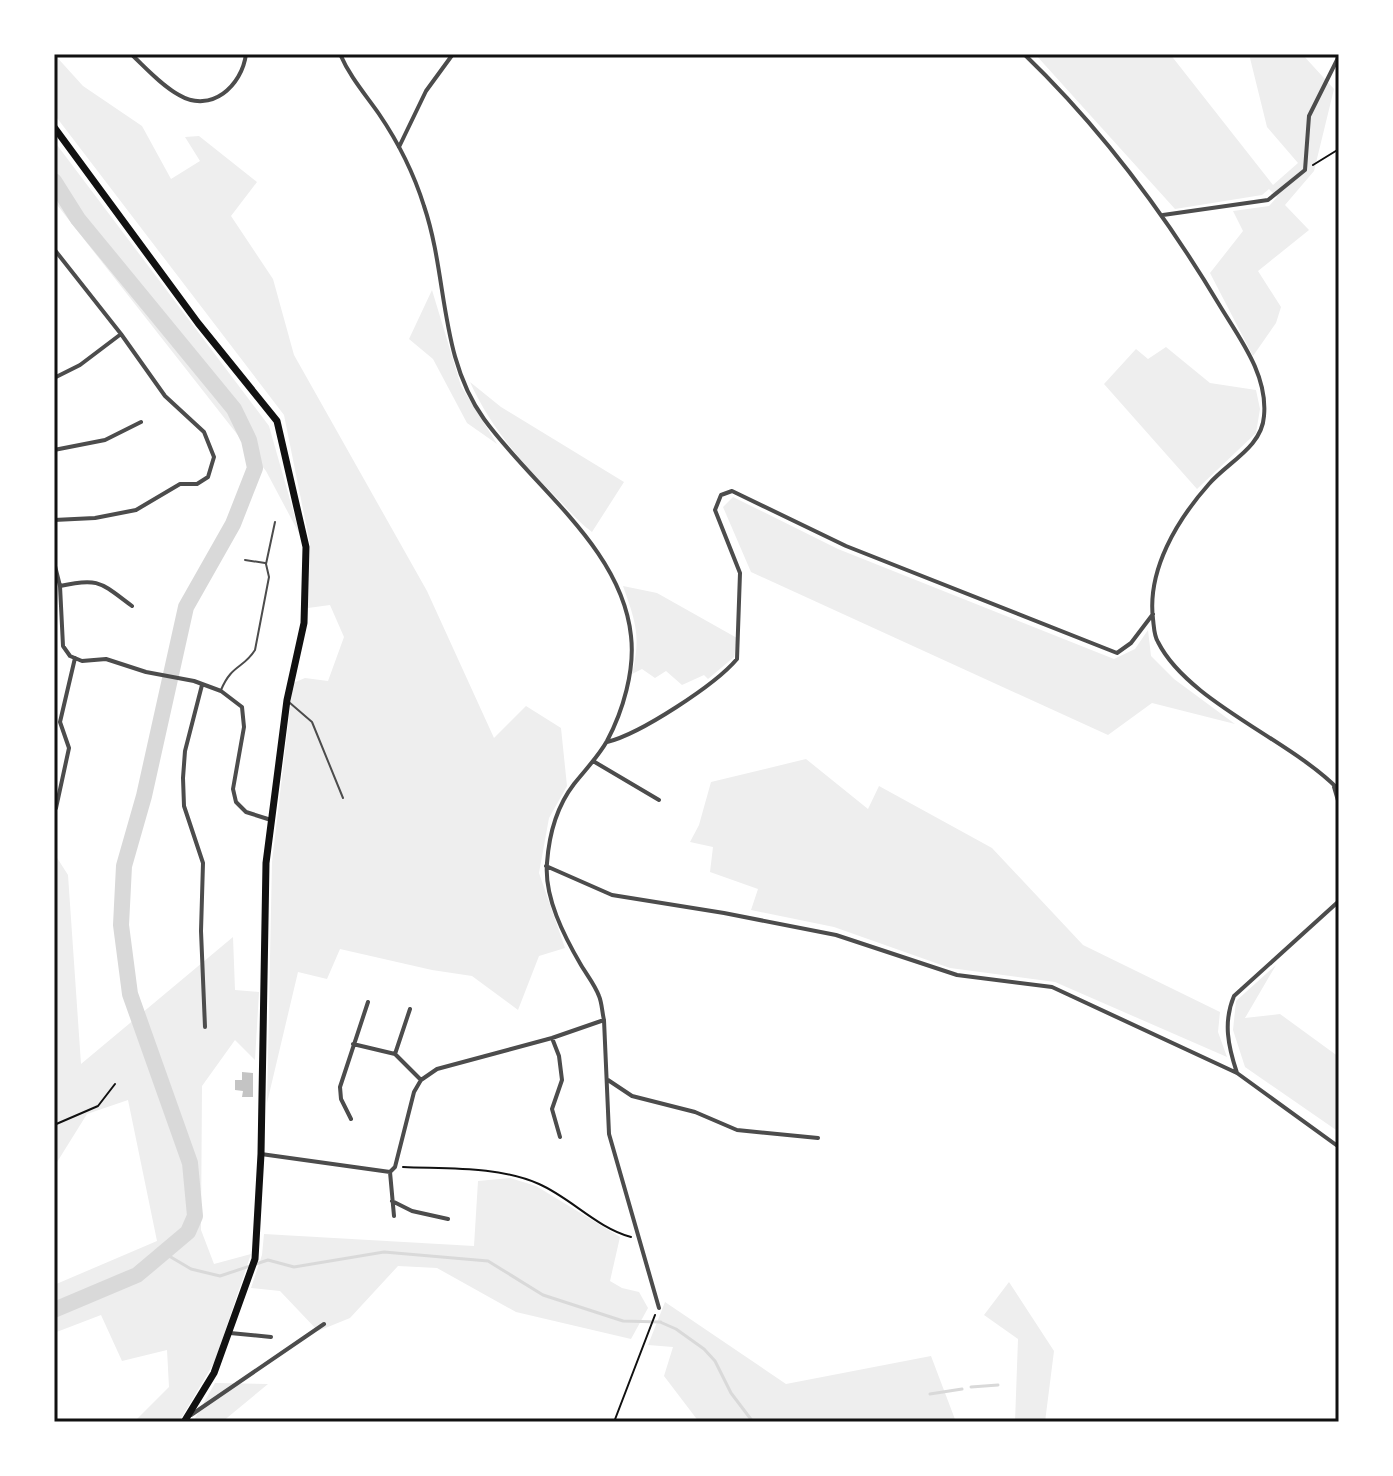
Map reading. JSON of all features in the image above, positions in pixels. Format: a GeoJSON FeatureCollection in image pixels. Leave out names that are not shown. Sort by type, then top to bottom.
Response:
{"type":"FeatureCollection","features":[{"type":"Feature","properties":{"kind":"main road"},"geometry":{"type":"LineString","coordinates":[[54,127],[198,323],[277,421],[306,547],[304,623],[287,700],[266,863],[261,1154],[255,1259],[214,1373],[186,1419]]}},
{"type":"Feature","properties":{"kind":"street"},"geometry":{"type":"LineString","coordinates":[[131,54],[178,95],[202,100],[222,96],[231,89],[240,76],[246,54]]}},
{"type":"Feature","properties":{"kind":"street"},"geometry":{"type":"LineString","coordinates":[[340,54],[351,79],[378,113],[399,147],[424,205],[443,283],[448,333],[464,384],[482,416],[513,457],[596,549],[629,623],[632,647],[629,676],[618,717],[606,743],[563,801],[551,833],[546,866],[555,906],[569,943],[599,996],[604,1020],[609,1134],[659,1308]]}},
{"type":"Feature","properties":{"kind":"street"},"geometry":{"type":"LineString","coordinates":[[399,147],[426,91],[453,54]]}},
{"type":"Feature","properties":{"kind":"street"},"geometry":{"type":"LineString","coordinates":[[1024,54],[1114,150],[1163,215],[1200,270],[1260,378],[1265,413],[1261,432],[1211,481],[1182,515],[1166,549],[1151,597],[1156,640],[1175,668],[1198,688],[1280,744],[1339,790]]}},
{"type":"Feature","properties":{"kind":"street"},"geometry":{"type":"LineString","coordinates":[[1163,215],[1268,200],[1305,170],[1309,116],[1339,56]]}},
{"type":"Feature","properties":{"kind":"street"},"geometry":{"type":"LineString","coordinates":[[54,249],[165,396],[204,432],[214,457],[208,477],[197,484],[180,484],[136,510],[95,518],[54,520]]}},
{"type":"Feature","properties":{"kind":"street"},"geometry":{"type":"LineString","coordinates":[[54,378],[80,365],[121,334]]}},
{"type":"Feature","properties":{"kind":"street"},"geometry":{"type":"LineString","coordinates":[[54,450],[105,440],[141,422]]}},
{"type":"Feature","properties":{"kind":"street"},"geometry":{"type":"LineString","coordinates":[[606,743],[622,739],[710,683],[737,659],[740,573],[715,510],[721,495],[732,491],[846,546],[1117,653],[1131,643],[1153,614]]}},
{"type":"Feature","properties":{"kind":"street"},"geometry":{"type":"LineString","coordinates":[[54,562],[60,586],[63,646],[70,656],[82,661],[106,659],[146,672],[194,681],[221,691],[242,707],[244,727],[233,789],[236,802],[246,812],[271,820]]}},
{"type":"Feature","properties":{"kind":"street"},"geometry":{"type":"LineString","coordinates":[[60,586],[84,580],[101,583],[132,606]]}},
{"type":"Feature","properties":{"kind":"street"},"geometry":{"type":"LineString","coordinates":[[56,808],[69,748],[60,722],[75,658]]}},
{"type":"Feature","properties":{"kind":"street"},"geometry":{"type":"LineString","coordinates":[[202,685],[185,751],[183,778],[184,806],[203,863],[201,931],[205,1027]]}},
{"type":"Feature","properties":{"kind":"street"},"geometry":{"type":"LineString","coordinates":[[593,761],[659,800]]}},
{"type":"Feature","properties":{"kind":"street"},"geometry":{"type":"LineString","coordinates":[[1334,785],[1339,804]]}},
{"type":"Feature","properties":{"kind":"street"},"geometry":{"type":"LineString","coordinates":[[546,866],[612,895],[836,935],[957,975],[1052,987],[1237,1073],[1339,1147]]}},
{"type":"Feature","properties":{"kind":"street"},"geometry":{"type":"LineString","coordinates":[[1237,1073],[1227,1032],[1227,1012],[1234,996],[1339,901]]}},
{"type":"Feature","properties":{"kind":"street"},"geometry":{"type":"LineString","coordinates":[[351,1119],[341,1099],[340,1087],[368,1002]]}},
{"type":"Feature","properties":{"kind":"street"},"geometry":{"type":"LineString","coordinates":[[395,1054],[410,1009]]}},
{"type":"Feature","properties":{"kind":"street"},"geometry":{"type":"LineString","coordinates":[[394,1216],[390,1172],[395,1167],[414,1092],[421,1080],[437,1069],[552,1038],[604,1020]]}},
{"type":"Feature","properties":{"kind":"street"},"geometry":{"type":"LineString","coordinates":[[552,1038],[559,1056],[562,1080],[552,1109],[560,1137]]}},
{"type":"Feature","properties":{"kind":"street"},"geometry":{"type":"LineString","coordinates":[[353,1044],[395,1054],[421,1080]]}},
{"type":"Feature","properties":{"kind":"street"},"geometry":{"type":"LineString","coordinates":[[607,1079],[632,1096],[695,1112],[737,1130],[818,1138]]}},
{"type":"Feature","properties":{"kind":"street"},"geometry":{"type":"LineString","coordinates":[[261,1154],[390,1172]]}},
{"type":"Feature","properties":{"kind":"street"},"geometry":{"type":"LineString","coordinates":[[392,1201],[412,1211],[448,1219]]}},
{"type":"Feature","properties":{"kind":"street"},"geometry":{"type":"LineString","coordinates":[[186,1419],[324,1324]]}},
{"type":"Feature","properties":{"kind":"street"},"geometry":{"type":"LineString","coordinates":[[230,1333],[271,1337]]}},
{"type":"Feature","properties":{"kind":"lane"},"geometry":{"type":"LineString","coordinates":[[221,691],[228,673],[250,658],[255,650],[269,577],[266,564],[275,522]]}},
{"type":"Feature","properties":{"kind":"lane"},"geometry":{"type":"LineString","coordinates":[[245,560],[266,564]]}},
{"type":"Feature","properties":{"kind":"lane"},"geometry":{"type":"LineString","coordinates":[[287,700],[312,722],[343,798]]}},
{"type":"Feature","properties":{"kind":"path"},"geometry":{"type":"LineString","coordinates":[[1305,170],[1339,149]]}},
{"type":"Feature","properties":{"kind":"path"},"geometry":{"type":"LineString","coordinates":[[54,1125],[98,1106],[115,1084]]}},
{"type":"Feature","properties":{"kind":"path"},"geometry":{"type":"LineString","coordinates":[[395,1167],[510,1174],[539,1184],[620,1234],[640,1240]]}},
{"type":"Feature","properties":{"kind":"path"},"geometry":{"type":"LineString","coordinates":[[614,1422],[655,1316]]}},
{"type":"Feature","properties":{"kind":"shaded area"},"geometry":{"type":"Polygon","coordinates":[[[54,54],[83,86],[142,126],[171,179],[200,161],[185,137],[199,136],[257,182],[231,216],[273,279],[294,355],[427,591],[494,738],[526,706],[561,728],[567,786],[549,818],[539,873],[565,948],[539,956],[518,1010],[472,976],[340,949],[327,979],[298,972],[267,1103],[272,862],[293,683],[305,678],[328,681],[344,637],[330,605],[308,608],[310,544],[284,415],[54,114],[54,54]]]}},
{"type":"Feature","properties":{"kind":"shaded area"},"geometry":{"type":"Polygon","coordinates":[[[1035,54],[1170,54],[1273,185],[1298,163],[1267,127],[1249,54],[1302,54],[1334,89],[1314,171],[1285,205],[1309,230],[1258,271],[1281,307],[1276,323],[1253,356],[1210,273],[1243,231],[1233,211],[1269,206],[1277,197],[1269,189],[1262,195],[1175,209],[1035,54]]]}},
{"type":"Feature","properties":{"kind":"shaded area"},"geometry":{"type":"Polygon","coordinates":[[[54,141],[269,426],[300,535],[266,471],[54,201],[54,141]]]}},
{"type":"Feature","properties":{"kind":"shaded area"},"geometry":{"type":"Polygon","coordinates":[[[432,290],[461,386],[497,444],[467,423],[433,359],[409,339],[432,290]]]}},
{"type":"Feature","properties":{"kind":"shaded area"},"geometry":{"type":"Polygon","coordinates":[[[1166,347],[1210,383],[1256,390],[1260,409],[1256,433],[1197,489],[1104,384],[1136,349],[1148,359],[1166,347]]]}},
{"type":"Feature","properties":{"kind":"shaded area"},"geometry":{"type":"Polygon","coordinates":[[[470,382],[501,407],[624,482],[592,532],[508,444],[470,382]]]}},
{"type":"Feature","properties":{"kind":"shaded area"},"geometry":{"type":"Polygon","coordinates":[[[733,497],[838,549],[1114,659],[1135,649],[1148,630],[1151,656],[1174,679],[1235,724],[1152,703],[1108,735],[751,572],[723,507],[733,497]]]}},
{"type":"Feature","properties":{"kind":"shaded area"},"geometry":{"type":"Polygon","coordinates":[[[623,586],[657,593],[737,638],[734,657],[708,679],[704,675],[682,685],[666,671],[655,678],[642,669],[632,674],[636,630],[623,586]]]}},
{"type":"Feature","properties":{"kind":"shaded area"},"geometry":{"type":"Polygon","coordinates":[[[806,759],[868,809],[879,786],[992,848],[1083,945],[1220,1012],[1218,1032],[1227,1057],[1055,982],[950,968],[834,927],[751,910],[758,889],[710,872],[713,847],[690,842],[699,825],[711,782],[806,759]]]}},
{"type":"Feature","properties":{"kind":"shaded area"},"geometry":{"type":"Polygon","coordinates":[[[54,853],[68,875],[81,1064],[233,937],[235,990],[259,992],[255,1060],[235,1040],[202,1086],[201,1230],[214,1264],[251,1254],[215,1361],[179,1422],[134,1422],[169,1387],[167,1350],[122,1361],[101,1315],[54,1333],[54,1285],[157,1241],[128,1100],[87,1114],[54,1167],[54,853]]]}},
{"type":"Feature","properties":{"kind":"shaded area"},"geometry":{"type":"Polygon","coordinates":[[[1276,965],[1245,1018],[1280,1014],[1339,1057],[1339,1132],[1245,1067],[1233,1030],[1236,1001],[1276,965]]]}},
{"type":"Feature","properties":{"kind":"shaded area"},"geometry":{"type":"Polygon","coordinates":[[[510,1178],[536,1186],[620,1237],[610,1281],[639,1292],[648,1308],[631,1339],[516,1312],[437,1268],[398,1266],[350,1318],[318,1331],[280,1291],[251,1288],[262,1255],[264,1234],[474,1246],[478,1181],[510,1178]]]}},
{"type":"Feature","properties":{"kind":"shaded area"},"geometry":{"type":"Polygon","coordinates":[[[1009,1282],[1054,1351],[1045,1422],[1015,1422],[1018,1339],[984,1315],[1009,1282]]]}},
{"type":"Feature","properties":{"kind":"shaded area"},"geometry":{"type":"Polygon","coordinates":[[[665,1302],[786,1384],[931,1356],[956,1422],[699,1422],[664,1376],[673,1347],[648,1345],[665,1302]]]}},
{"type":"Feature","properties":{"kind":"shaded area"},"geometry":{"type":"Polygon","coordinates":[[[215,1383],[268,1384],[222,1422],[193,1422],[215,1383]]]}},
{"type":"Feature","properties":{"kind":"building"},"geometry":{"type":"Polygon","coordinates":[[[242,1072],[253,1073],[253,1097],[242,1097],[243,1091],[235,1090],[235,1080],[242,1080],[242,1072]]]}},
{"type":"Feature","properties":{"kind":"waterway"},"geometry":{"type":"LineString","coordinates":[[54,181],[78,219],[234,409],[249,440],[255,468],[233,524],[186,607],[144,796],[124,866],[121,925],[130,994],[190,1163],[195,1216],[188,1232],[137,1275],[54,1310]]}},
{"type":"Feature","properties":{"kind":"waterway"},"geometry":{"type":"LineString","coordinates":[[164,1253],[191,1269],[220,1276],[268,1260],[294,1267],[384,1252],[488,1261],[543,1295],[623,1321],[661,1322]]}},
{"type":"Feature","properties":{"kind":"waterway"},"geometry":{"type":"LineString","coordinates":[[660,1322],[676,1329],[704,1349],[715,1361],[731,1393],[753,1422]]}},
{"type":"Feature","properties":{"kind":"waterway"},"geometry":{"type":"LineString","coordinates":[[971,1387],[998,1385]]}},
{"type":"Feature","properties":{"kind":"waterway"},"geometry":{"type":"LineString","coordinates":[[930,1394],[962,1389]]}}]}
